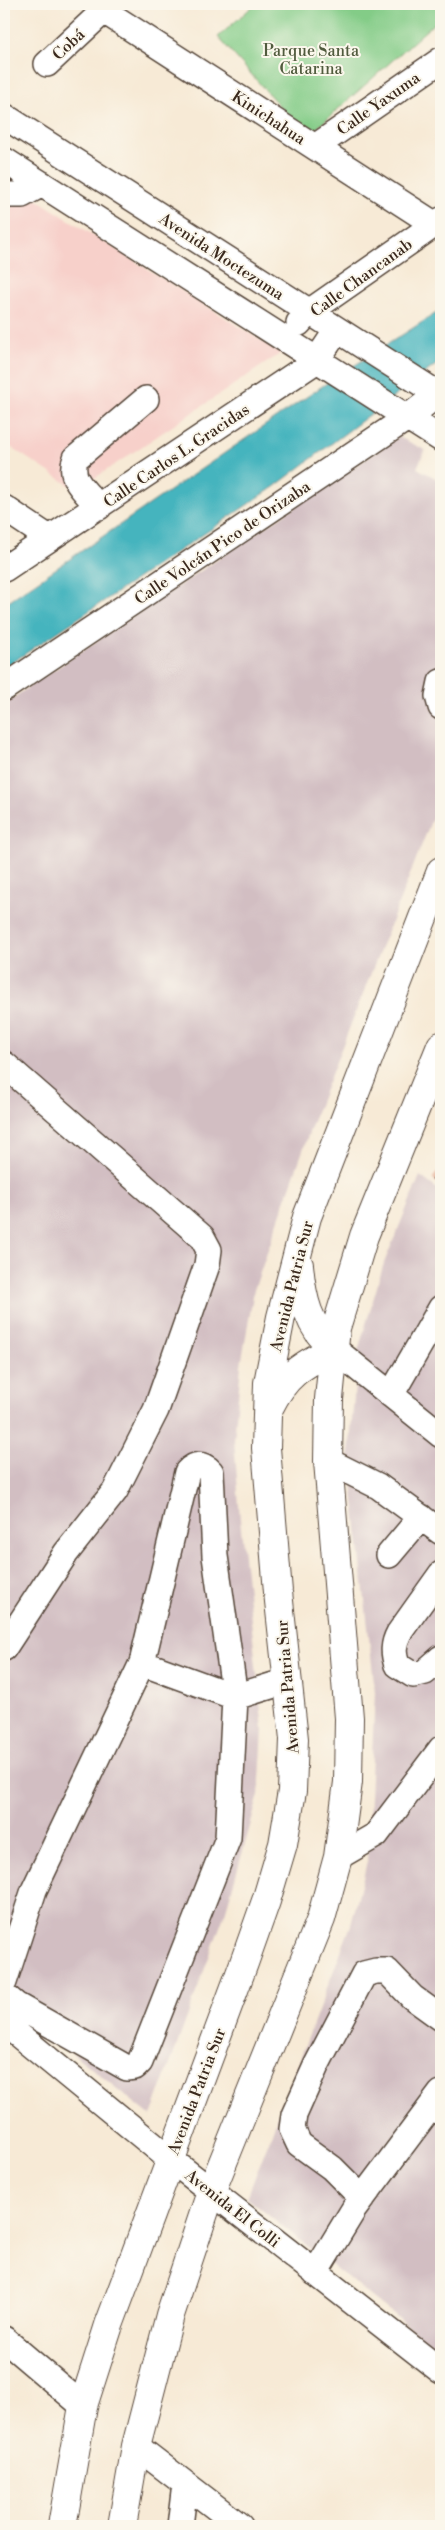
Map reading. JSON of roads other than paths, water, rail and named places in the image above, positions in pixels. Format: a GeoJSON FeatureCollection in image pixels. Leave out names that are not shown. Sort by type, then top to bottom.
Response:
{"type":"FeatureCollection","features":[{"type":"Feature","properties":{"kind":"main road","name":"Avenida Patria Sur"},"geometry":{"type":"LineString","coordinates":[[62,2526],[83,2406],[109,2325],[244,1963],[266,1901],[283,1844],[292,1791],[294,1739],[266,1448],[268,1383],[281,1317],[307,1217],[441,871]]}},
{"type":"Feature","properties":{"kind":"main road"},"geometry":{"type":"LineString","coordinates":[[122,2526],[136,2446],[170,2315],[212,2192],[321,1919],[338,1857],[348,1782],[350,1718],[328,1461],[329,1399],[336,1328],[364,1236],[441,1046]]}},
{"type":"Feature","properties":{"kind":"main road"},"geometry":{"type":"LineString","coordinates":[[298,1251],[301,1288],[311,1321],[320,1338],[334,1349]]}},
{"type":"Feature","properties":{"kind":"main road"},"geometry":{"type":"LineString","coordinates":[[268,1410],[289,1376],[305,1364],[334,1349]]}},
{"type":"Feature","properties":{"kind":"street","name":"Cobá"},"geometry":{"type":"LineString","coordinates":[[47,64],[108,7]]}},
{"type":"Feature","properties":{"kind":"street","name":"Kinichahua"},"geometry":{"type":"LineString","coordinates":[[108,7],[315,147],[438,222]]}},
{"type":"Feature","properties":{"kind":"street","name":"Calle Yaxuma"},"geometry":{"type":"LineString","coordinates":[[315,147],[441,60]]}},
{"type":"Feature","properties":{"kind":"street","name":"Avenida Moctezuma"},"geometry":{"type":"LineString","coordinates":[[4,116],[435,393]]}},
{"type":"Feature","properties":{"kind":"street"},"geometry":{"type":"LineString","coordinates":[[4,160],[441,439]]}},
{"type":"Feature","properties":{"kind":"street"},"geometry":{"type":"LineString","coordinates":[[12,200],[42,184]]}},
{"type":"Feature","properties":{"kind":"street","name":"Calle Chancanab"},"geometry":{"type":"LineString","coordinates":[[284,339],[309,312],[438,222]]}},
{"type":"Feature","properties":{"kind":"street","name":"Calle Carlos L. Gracidas"},"geometry":{"type":"LineString","coordinates":[[4,568],[326,366],[337,330]]}},
{"type":"Feature","properties":{"kind":"street","name":"Calle Volcán Pico de Orizaba"},"geometry":{"type":"LineString","coordinates":[[4,688],[398,412],[435,393]]}},
{"type":"Feature","properties":{"kind":"street"},"geometry":{"type":"LineString","coordinates":[[99,507],[74,479],[71,468],[76,458],[146,399]]}},
{"type":"Feature","properties":{"kind":"street"},"geometry":{"type":"LineString","coordinates":[[4,508],[49,538]]}},
{"type":"Feature","properties":{"kind":"street"},"geometry":{"type":"LineString","coordinates":[[441,682],[438,696],[441,707]]}},
{"type":"Feature","properties":{"kind":"street"},"geometry":{"type":"LineString","coordinates":[[4,1064],[202,1237],[209,1250],[207,1265],[152,1418],[115,1491],[66,1553],[4,1648]]}},
{"type":"Feature","properties":{"kind":"street"},"geometry":{"type":"LineString","coordinates":[[391,1395],[441,1308]]}},
{"type":"Feature","properties":{"kind":"street"},"geometry":{"type":"LineString","coordinates":[[334,1349],[441,1435]]}},
{"type":"Feature","properties":{"kind":"street"},"geometry":{"type":"LineString","coordinates":[[328,1461],[378,1486],[441,1532]]}},
{"type":"Feature","properties":{"kind":"street"},"geometry":{"type":"LineString","coordinates":[[4,1982],[34,1890],[142,1663],[187,1472],[199,1464],[206,1466],[211,1472],[215,1556],[235,1697],[228,1838],[138,2065],[127,2068],[16,2005],[4,1995]]}},
{"type":"Feature","properties":{"kind":"street"},"geometry":{"type":"LineString","coordinates":[[390,1554],[421,1517]]}},
{"type":"Feature","properties":{"kind":"street"},"geometry":{"type":"LineString","coordinates":[[441,1574],[399,1633],[394,1642],[394,1653],[397,1665],[412,1675],[425,1672],[441,1658]]}},
{"type":"Feature","properties":{"kind":"street"},"geometry":{"type":"LineString","coordinates":[[142,1663],[235,1697],[287,1681]]}},
{"type":"Feature","properties":{"kind":"street"},"geometry":{"type":"LineString","coordinates":[[338,1857],[376,1835],[441,1749]]}},
{"type":"Feature","properties":{"kind":"street"},"geometry":{"type":"LineString","coordinates":[[358,2204],[332,2168],[299,2144],[292,2129],[294,2115],[316,2066],[364,1974],[387,1971],[412,1997],[441,2018]]}},
{"type":"Feature","properties":{"kind":"street","name":"Avenida El Colli"},"geometry":{"type":"LineString","coordinates":[[4,2023],[170,2159],[441,2371]]}},
{"type":"Feature","properties":{"kind":"street"},"geometry":{"type":"LineString","coordinates":[[320,2276],[358,2204],[441,2094]]}},
{"type":"Feature","properties":{"kind":"street"},"geometry":{"type":"LineString","coordinates":[[4,2339],[83,2406]]}},
{"type":"Feature","properties":{"kind":"street"},"geometry":{"type":"LineString","coordinates":[[136,2446],[240,2526]]}},
{"type":"Feature","properties":{"kind":"street"},"geometry":{"type":"LineString","coordinates":[[180,2526],[185,2484]]}},
{"type":"Feature","properties":{"kind":"water"},"geometry":{"type":"Polygon","coordinates":[[[441,310],[441,361],[274,487],[4,668],[4,604],[324,385],[441,310]]]}},
{"type":"Feature","properties":{"kind":"park label","name":"Parque Santa Catarina"},"geometry":{"type":"Point","coordinates":[311,59]}}]}
